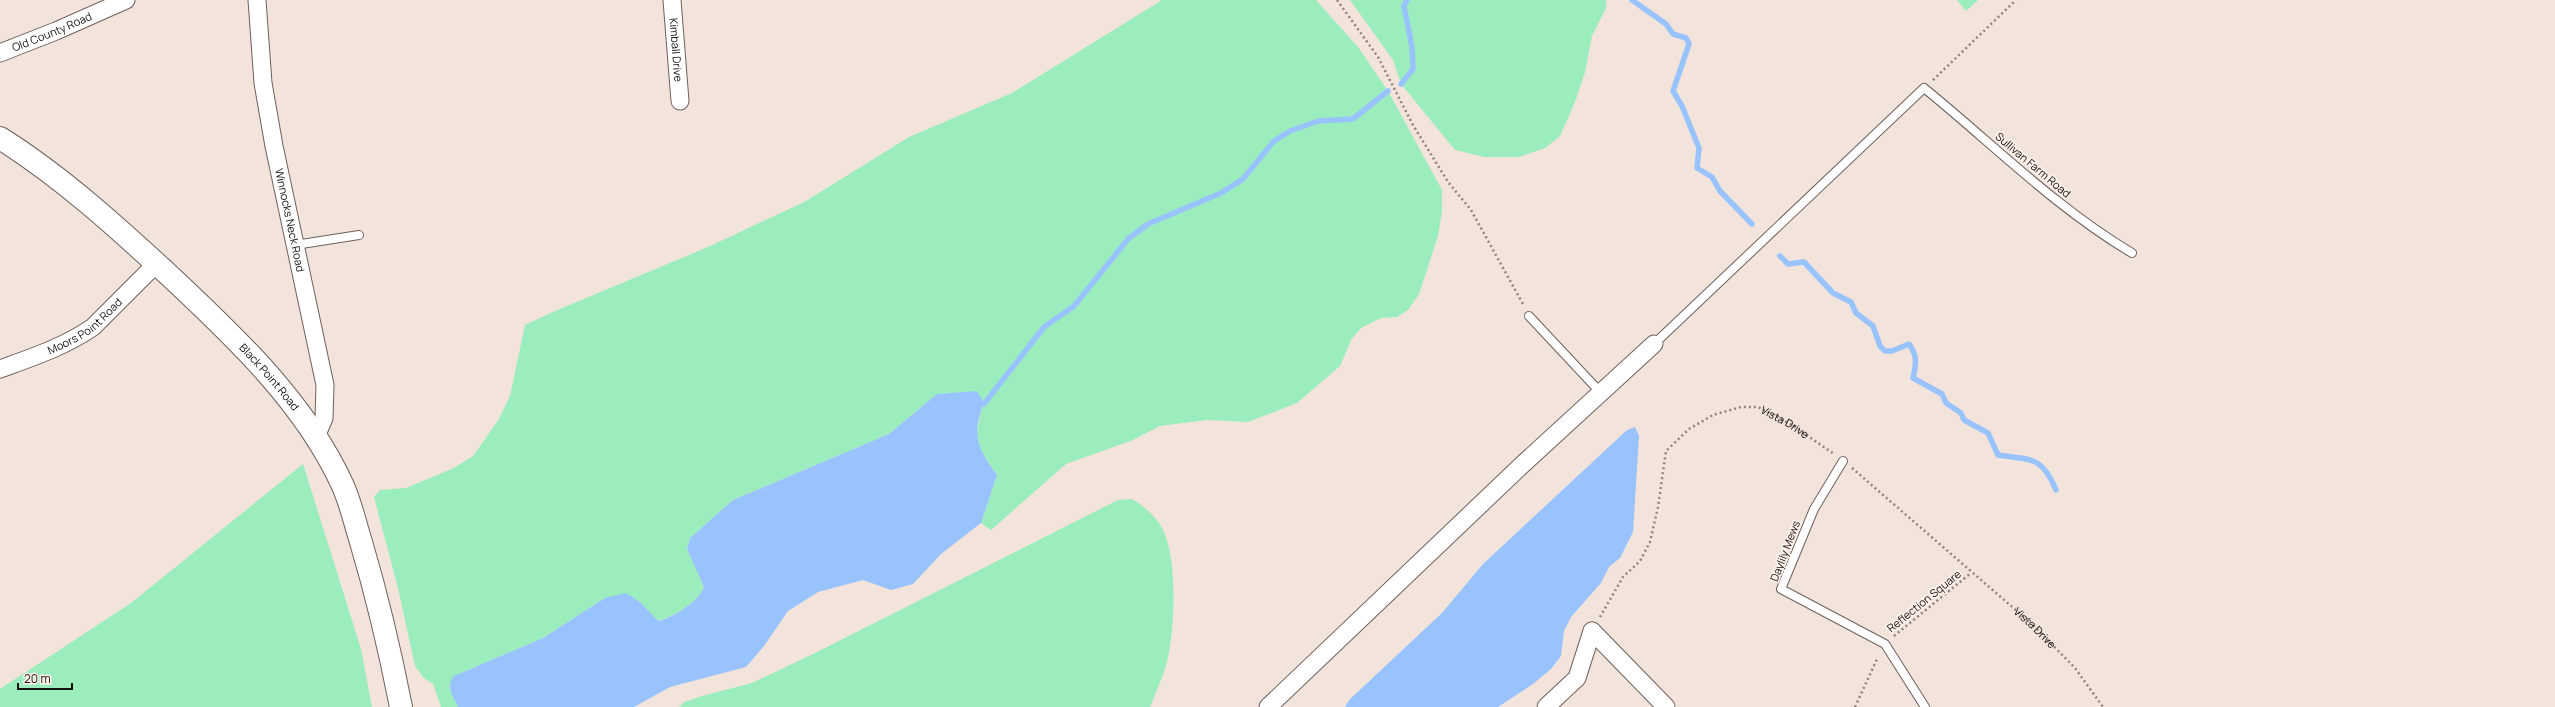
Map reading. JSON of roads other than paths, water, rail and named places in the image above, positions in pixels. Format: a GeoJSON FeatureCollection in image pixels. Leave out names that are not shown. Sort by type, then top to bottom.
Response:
{"type":"FeatureCollection","features":[{"type":"Feature","properties":{"kind":"main road","name":"Black Point Road"},"geometry":{"type":"LineString","coordinates":[[0,138],[84,201],[156,263],[217,321],[264,371],[316,437],[347,498],[379,605],[401,707]]}},
{"type":"Feature","properties":{"kind":"street","name":"Old County Road"},"geometry":{"type":"LineString","coordinates":[[0,53],[56,31],[126,0]]}},
{"type":"Feature","properties":{"kind":"street","name":"Winnocks Neck Road"},"geometry":{"type":"LineString","coordinates":[[257,0],[263,84],[325,385],[324,418],[316,437]]}},
{"type":"Feature","properties":{"kind":"street","name":"Kimball Drive"},"geometry":{"type":"LineString","coordinates":[[672,0],[680,100]]}},
{"type":"Feature","properties":{"kind":"street","name":"Moors Point Road"},"geometry":{"type":"LineString","coordinates":[[0,369],[47,353],[82,335],[93,327],[156,263]]}},
{"type":"Feature","properties":{"kind":"street"},"geometry":{"type":"LineString","coordinates":[[1268,707],[1654,344]]}},
{"type":"Feature","properties":{"kind":"street"},"geometry":{"type":"LineString","coordinates":[[1546,707],[1577,678],[1592,631],[1666,707]]}},
{"type":"Feature","properties":{"kind":"lane","name":"Sullivan Farm Road"},"geometry":{"type":"LineString","coordinates":[[1654,344],[1924,88],[2051,196],[2101,234],[2132,253]]}},
{"type":"Feature","properties":{"kind":"lane"},"geometry":{"type":"LineString","coordinates":[[295,245],[359,235]]}},
{"type":"Feature","properties":{"kind":"lane"},"geometry":{"type":"LineString","coordinates":[[1529,316],[1601,393]]}},
{"type":"Feature","properties":{"kind":"lane","name":"Daylily Mews"},"geometry":{"type":"LineString","coordinates":[[1843,461],[1814,509],[1781,589],[1885,644],[1925,707]]}},
{"type":"Feature","properties":{"kind":"water"},"geometry":{"type":"Polygon","coordinates":[[[977,391],[984,403],[978,424],[978,441],[985,457],[997,475],[981,523],[941,554],[913,584],[891,590],[863,580],[818,592],[788,611],[764,646],[746,667],[670,687],[634,707],[458,707],[450,687],[451,680],[454,676],[543,638],[605,598],[626,593],[640,602],[658,621],[678,613],[691,604],[701,593],[704,587],[687,549],[690,538],[733,500],[889,434],[937,394],[977,391]]]}},
{"type":"Feature","properties":{"kind":"water"},"geometry":{"type":"Polygon","coordinates":[[[1635,427],[1639,436],[1633,532],[1620,558],[1609,567],[1601,583],[1571,617],[1564,631],[1561,656],[1551,669],[1533,684],[1498,707],[1345,707],[1349,700],[1442,613],[1483,564],[1627,430],[1635,427]]]}},
{"type":"Feature","properties":{"kind":"waterway"},"geometry":{"type":"LineString","coordinates":[[1401,84],[1413,69],[1412,47],[1404,6],[1407,0]]}},
{"type":"Feature","properties":{"kind":"waterway"},"geometry":{"type":"LineString","coordinates":[[1632,0],[1666,24],[1673,34],[1686,38],[1689,44],[1673,91],[1682,106],[1699,148],[1697,168],[1712,177],[1720,191],[1752,224]]}},
{"type":"Feature","properties":{"kind":"waterway"},"geometry":{"type":"LineString","coordinates":[[984,404],[1044,327],[1074,306],[1129,238],[1148,224],[1221,193],[1243,179],[1274,141],[1290,131],[1318,121],[1353,119],[1388,91]]}},
{"type":"Feature","properties":{"kind":"waterway"},"geometry":{"type":"LineString","coordinates":[[1780,256],[1788,264],[1804,262],[1833,293],[1851,302],[1856,313],[1873,326],[1880,346],[1885,351],[1892,351],[1909,344],[1912,348],[1916,361],[1913,378],[1942,394],[1946,403],[1961,413],[1964,420],[1988,433],[1998,455],[2028,459],[2040,465],[2046,471],[2056,490]]}}]}
